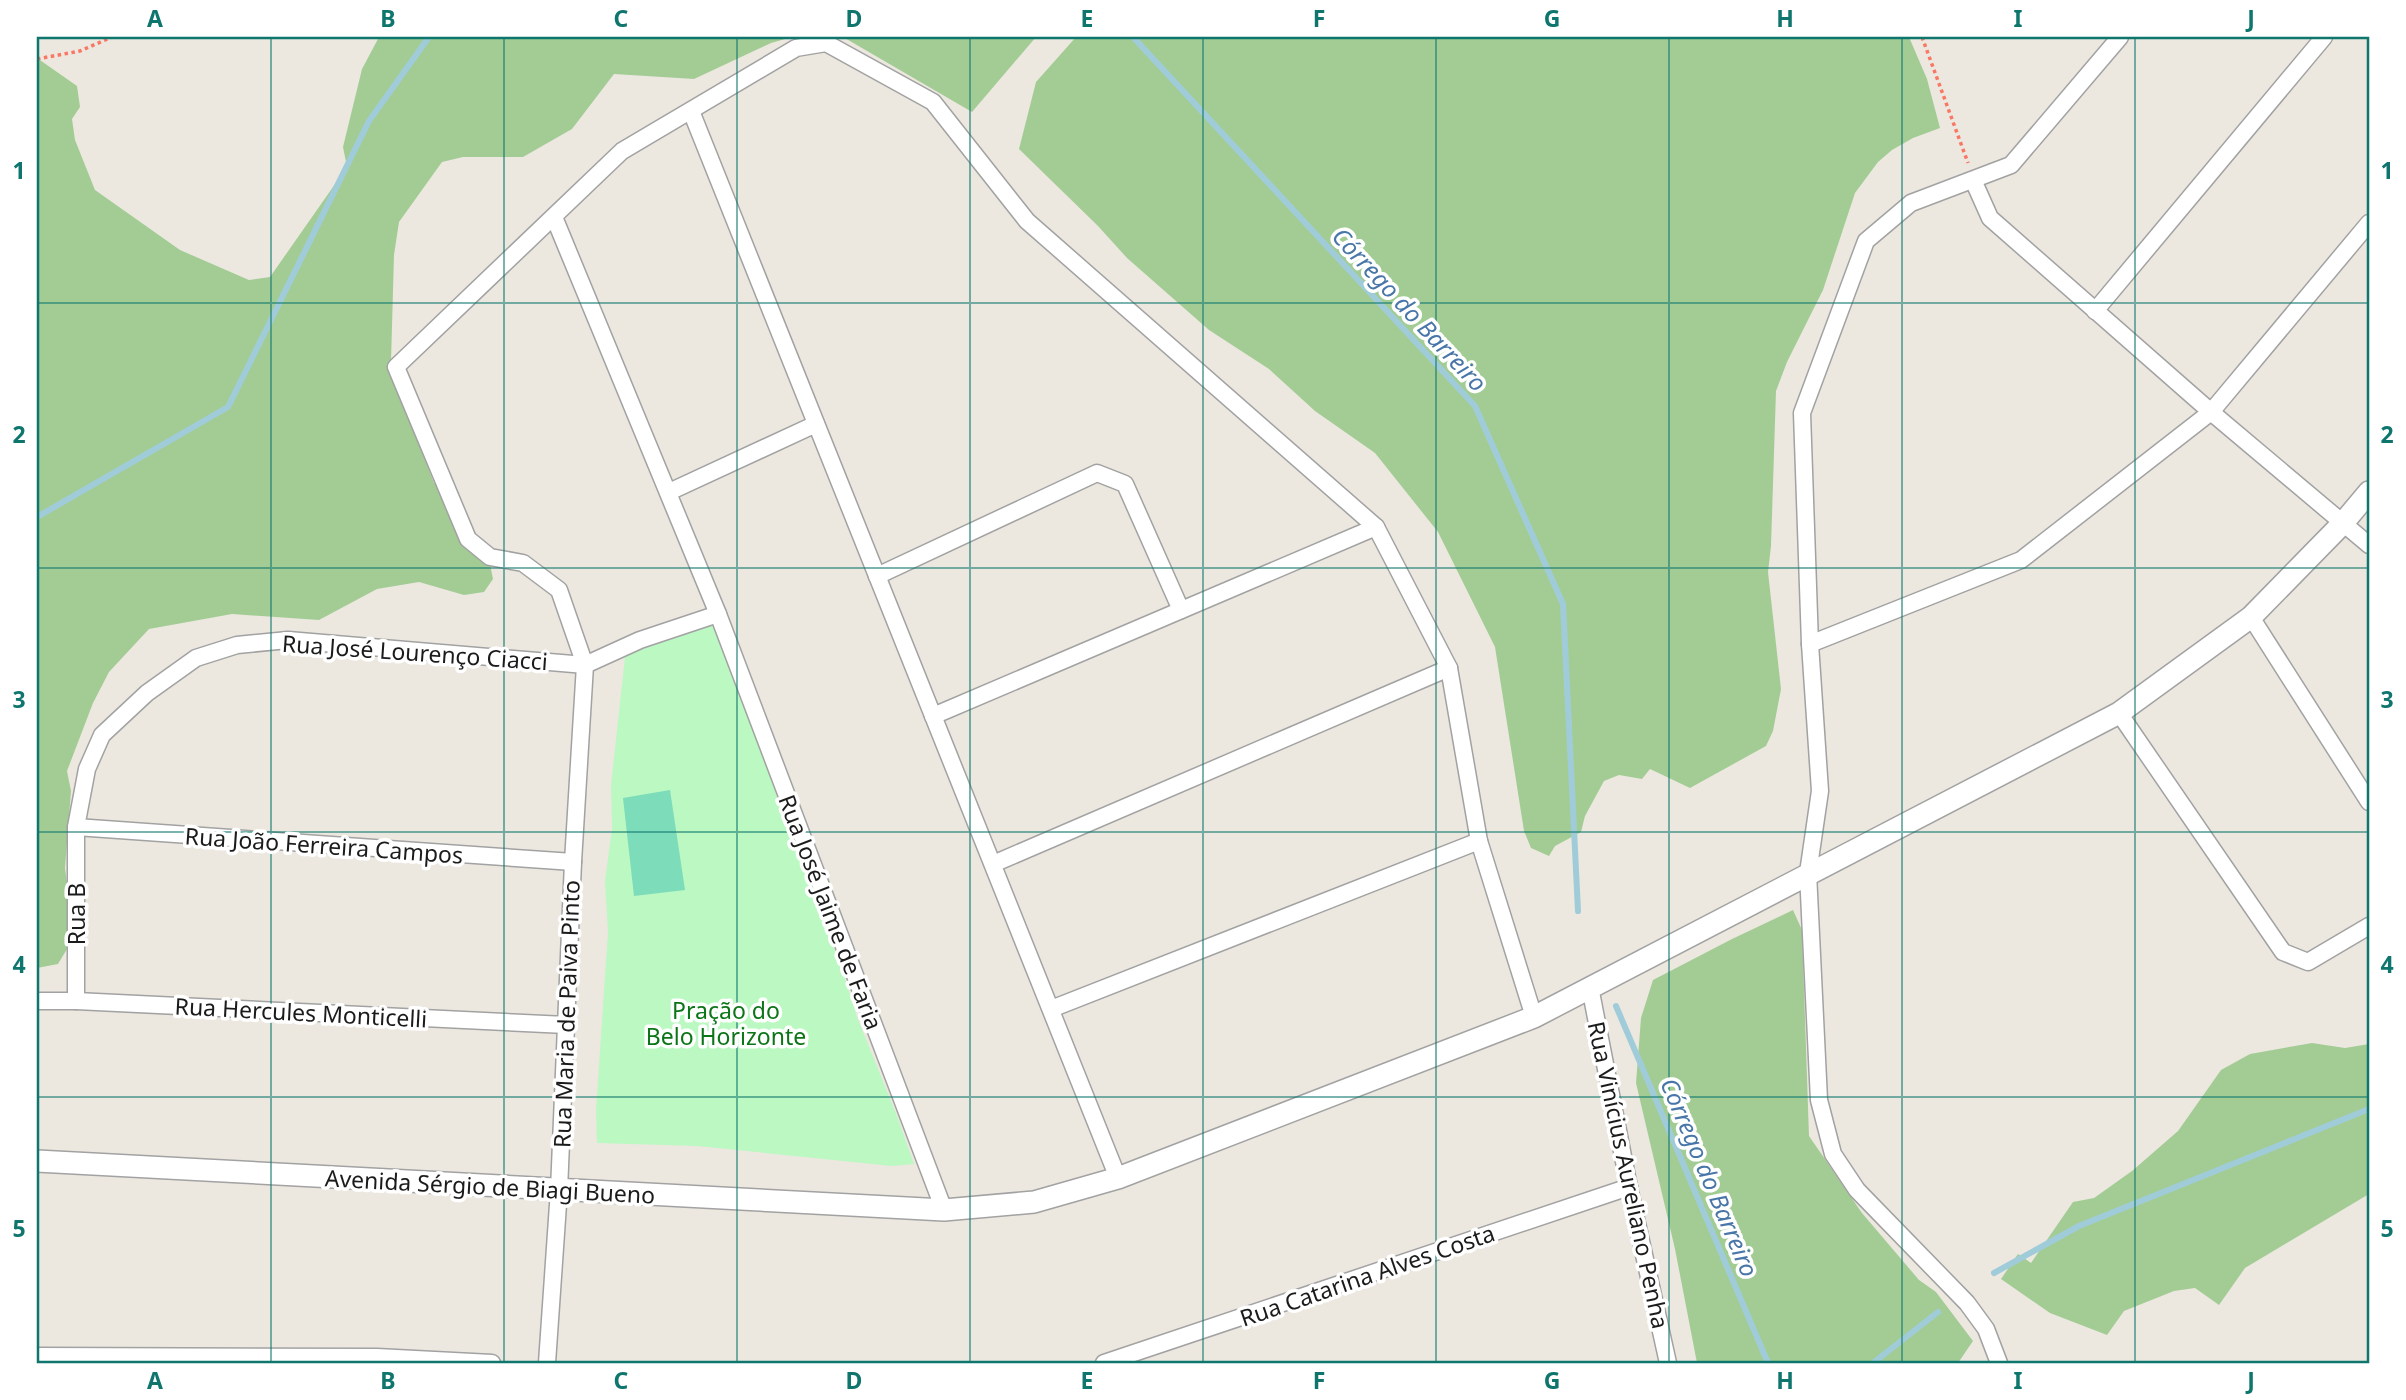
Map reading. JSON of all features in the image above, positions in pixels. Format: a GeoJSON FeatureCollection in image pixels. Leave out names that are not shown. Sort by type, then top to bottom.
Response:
{"type":"FeatureCollection","features":[{"type":"Feature","properties":{"kind":"street"},"geometry":{"type":"LineString","coordinates":[[1999,1363],[1986,1329],[1967,1303],[1857,1190],[1833,1154],[1819,1100],[1808,873],[1820,791],[1810,644],[1802,413],[1866,241],[1911,203],[2011,165],[2120,37]]}},
{"type":"Feature","properties":{"kind":"street"},"geometry":{"type":"LineString","coordinates":[[2095,312],[2324,37]]}},
{"type":"Feature","properties":{"kind":"street"},"geometry":{"type":"LineString","coordinates":[[585,665],[559,590],[523,563],[490,557],[468,539],[396,367],[622,151],[796,48],[826,43],[933,102],[1027,221],[1376,527],[1449,668],[1479,841],[1534,1017]]}},
{"type":"Feature","properties":{"kind":"street"},"geometry":{"type":"LineString","coordinates":[[691,111],[1118,1178]]}},
{"type":"Feature","properties":{"kind":"street"},"geometry":{"type":"LineString","coordinates":[[1973,180],[1990,218],[2095,312],[2369,545]]}},
{"type":"Feature","properties":{"kind":"street","name":"Rua José Jaime de Faria"},"geometry":{"type":"LineString","coordinates":[[554,216],[718,614],[944,1210]]}},
{"type":"Feature","properties":{"kind":"street"},"geometry":{"type":"LineString","coordinates":[[1810,644],[2021,559],[2211,412],[2369,223]]}},
{"type":"Feature","properties":{"kind":"street"},"geometry":{"type":"LineString","coordinates":[[668,492],[816,424]]}},
{"type":"Feature","properties":{"kind":"street"},"geometry":{"type":"LineString","coordinates":[[877,576],[1097,473],[1125,484],[1181,610]]}},
{"type":"Feature","properties":{"kind":"street","name":"Avenida Sérgio de Biagi Bueno"},"geometry":{"type":"LineString","coordinates":[[37,1161],[944,1210],[1034,1202],[1118,1178],[1534,1017],[2119,713],[2251,617],[2343,523],[2369,492]]}},
{"type":"Feature","properties":{"kind":"street"},"geometry":{"type":"LineString","coordinates":[[933,716],[1376,527]]}},
{"type":"Feature","properties":{"kind":"street","name":"Rua José Lourenço Ciacci"},"geometry":{"type":"LineString","coordinates":[[76,827],[87,769],[102,735],[147,693],[196,658],[237,645],[288,640],[585,665],[640,640],[718,614]]}},
{"type":"Feature","properties":{"kind":"street"},"geometry":{"type":"LineString","coordinates":[[2251,617],[2369,802]]}},
{"type":"Feature","properties":{"kind":"street","name":"Rua Maria de Paiva Pinto"},"geometry":{"type":"LineString","coordinates":[[547,1363],[559,1190],[573,862],[585,665]]}},
{"type":"Feature","properties":{"kind":"street"},"geometry":{"type":"LineString","coordinates":[[993,864],[1449,668]]}},
{"type":"Feature","properties":{"kind":"street"},"geometry":{"type":"LineString","coordinates":[[2119,713],[2283,952],[2308,962],[2369,926]]}},
{"type":"Feature","properties":{"kind":"street","name":"Rua João Ferreira Campos"},"geometry":{"type":"LineString","coordinates":[[76,827],[573,862]]}},
{"type":"Feature","properties":{"kind":"street","name":"Rua B"},"geometry":{"type":"LineString","coordinates":[[76,827],[76,1001]]}},
{"type":"Feature","properties":{"kind":"street"},"geometry":{"type":"LineString","coordinates":[[1051,1009],[1479,841]]}},
{"type":"Feature","properties":{"kind":"street","name":"Rua Vinícius Aureliano Penha"},"geometry":{"type":"LineString","coordinates":[[1590,987],[1629,1187],[1668,1363]]}},
{"type":"Feature","properties":{"kind":"street","name":"Rua Hercules Monticelli"},"geometry":{"type":"LineString","coordinates":[[37,1001],[566,1025]]}},
{"type":"Feature","properties":{"kind":"street","name":"Rua Catarina Alves Costa"},"geometry":{"type":"LineString","coordinates":[[1104,1363],[1629,1187]]}},
{"type":"Feature","properties":{"kind":"street"},"geometry":{"type":"LineString","coordinates":[[37,1356],[492,1363]]}},
{"type":"Feature","properties":{"kind":"path"},"geometry":{"type":"LineString","coordinates":[[37,59],[80,51],[112,37]]}},
{"type":"Feature","properties":{"kind":"path"},"geometry":{"type":"LineString","coordinates":[[1922,37],[1973,180]]}},
{"type":"Feature","properties":{"kind":"green space"},"geometry":{"type":"Polygon","coordinates":[[[379,37],[792,37],[771,43],[694,79],[614,74],[572,129],[523,157],[463,157],[442,162],[399,222],[394,255],[391,362],[395,383],[434,483],[458,500],[489,559],[493,579],[484,592],[464,595],[419,582],[377,589],[319,620],[232,614],[149,629],[109,672],[93,703],[67,771],[71,791],[65,868],[71,915],[67,949],[58,964],[37,968],[37,58],[77,86],[80,107],[72,119],[75,140],[95,190],[180,250],[249,280],[270,277],[347,167],[343,147],[362,69],[379,37]]]}},
{"type":"Feature","properties":{"kind":"green space"},"geometry":{"type":"Polygon","coordinates":[[[843,37],[1036,37],[972,112],[843,37]]]}},
{"type":"Feature","properties":{"kind":"green space"},"geometry":{"type":"Polygon","coordinates":[[[1076,37],[1909,37],[1927,79],[1940,128],[1913,138],[1892,150],[1878,162],[1855,193],[1823,290],[1787,362],[1776,391],[1768,572],[1781,689],[1773,731],[1766,746],[1690,788],[1650,769],[1642,779],[1619,775],[1604,781],[1585,816],[1581,832],[1555,846],[1549,856],[1531,848],[1524,831],[1495,647],[1438,532],[1375,453],[1315,411],[1269,369],[1209,330],[1127,258],[1019,149],[1036,82],[1076,37]]]}},
{"type":"Feature","properties":{"kind":"green space","name":"Pração do Belo Horizonte"},"geometry":{"type":"Polygon","coordinates":[[[712,623],[776,794],[795,837],[811,892],[914,1164],[892,1166],[697,1146],[597,1143],[596,1110],[608,932],[605,881],[612,829],[611,785],[625,657],[653,643],[712,623]]]}},
{"type":"Feature","properties":{"kind":"green space"},"geometry":{"type":"Polygon","coordinates":[[[670,790],[685,890],[634,896],[623,798],[670,790]]]}},
{"type":"Feature","properties":{"kind":"green space"},"geometry":{"type":"Polygon","coordinates":[[[1793,910],[1802,930],[1809,1136],[1862,1213],[1919,1280],[1936,1292],[1973,1341],[1958,1363],[1697,1363],[1675,1249],[1636,1083],[1641,1018],[1653,980],[1793,910]]]}},
{"type":"Feature","properties":{"kind":"green space"},"geometry":{"type":"Polygon","coordinates":[[[2312,1043],[2345,1048],[2369,1044],[2369,1194],[2245,1268],[2219,1305],[2195,1288],[2174,1291],[2124,1311],[2107,1335],[2050,1313],[2001,1279],[2018,1254],[2031,1263],[2073,1202],[2094,1198],[2132,1171],[2178,1131],[2221,1070],[2250,1054],[2312,1043]]]}},
{"type":"Feature","properties":{"kind":"waterway"},"geometry":{"type":"LineString","coordinates":[[37,517],[228,407],[369,121],[429,37]]}},
{"type":"Feature","properties":{"kind":"waterway","name":"Córrego do Barreiro"},"geometry":{"type":"LineString","coordinates":[[1133,37],[1475,406],[1563,604],[1578,911]]}},
{"type":"Feature","properties":{"kind":"waterway","name":"Córrego do Barreiro"},"geometry":{"type":"LineString","coordinates":[[1616,1006],[1768,1363]]}},
{"type":"Feature","properties":{"kind":"waterway"},"geometry":{"type":"LineString","coordinates":[[1994,1273],[2079,1226],[2369,1109]]}},
{"type":"Feature","properties":{"kind":"waterway"},"geometry":{"type":"LineString","coordinates":[[1873,1363],[1938,1312]]}}]}
